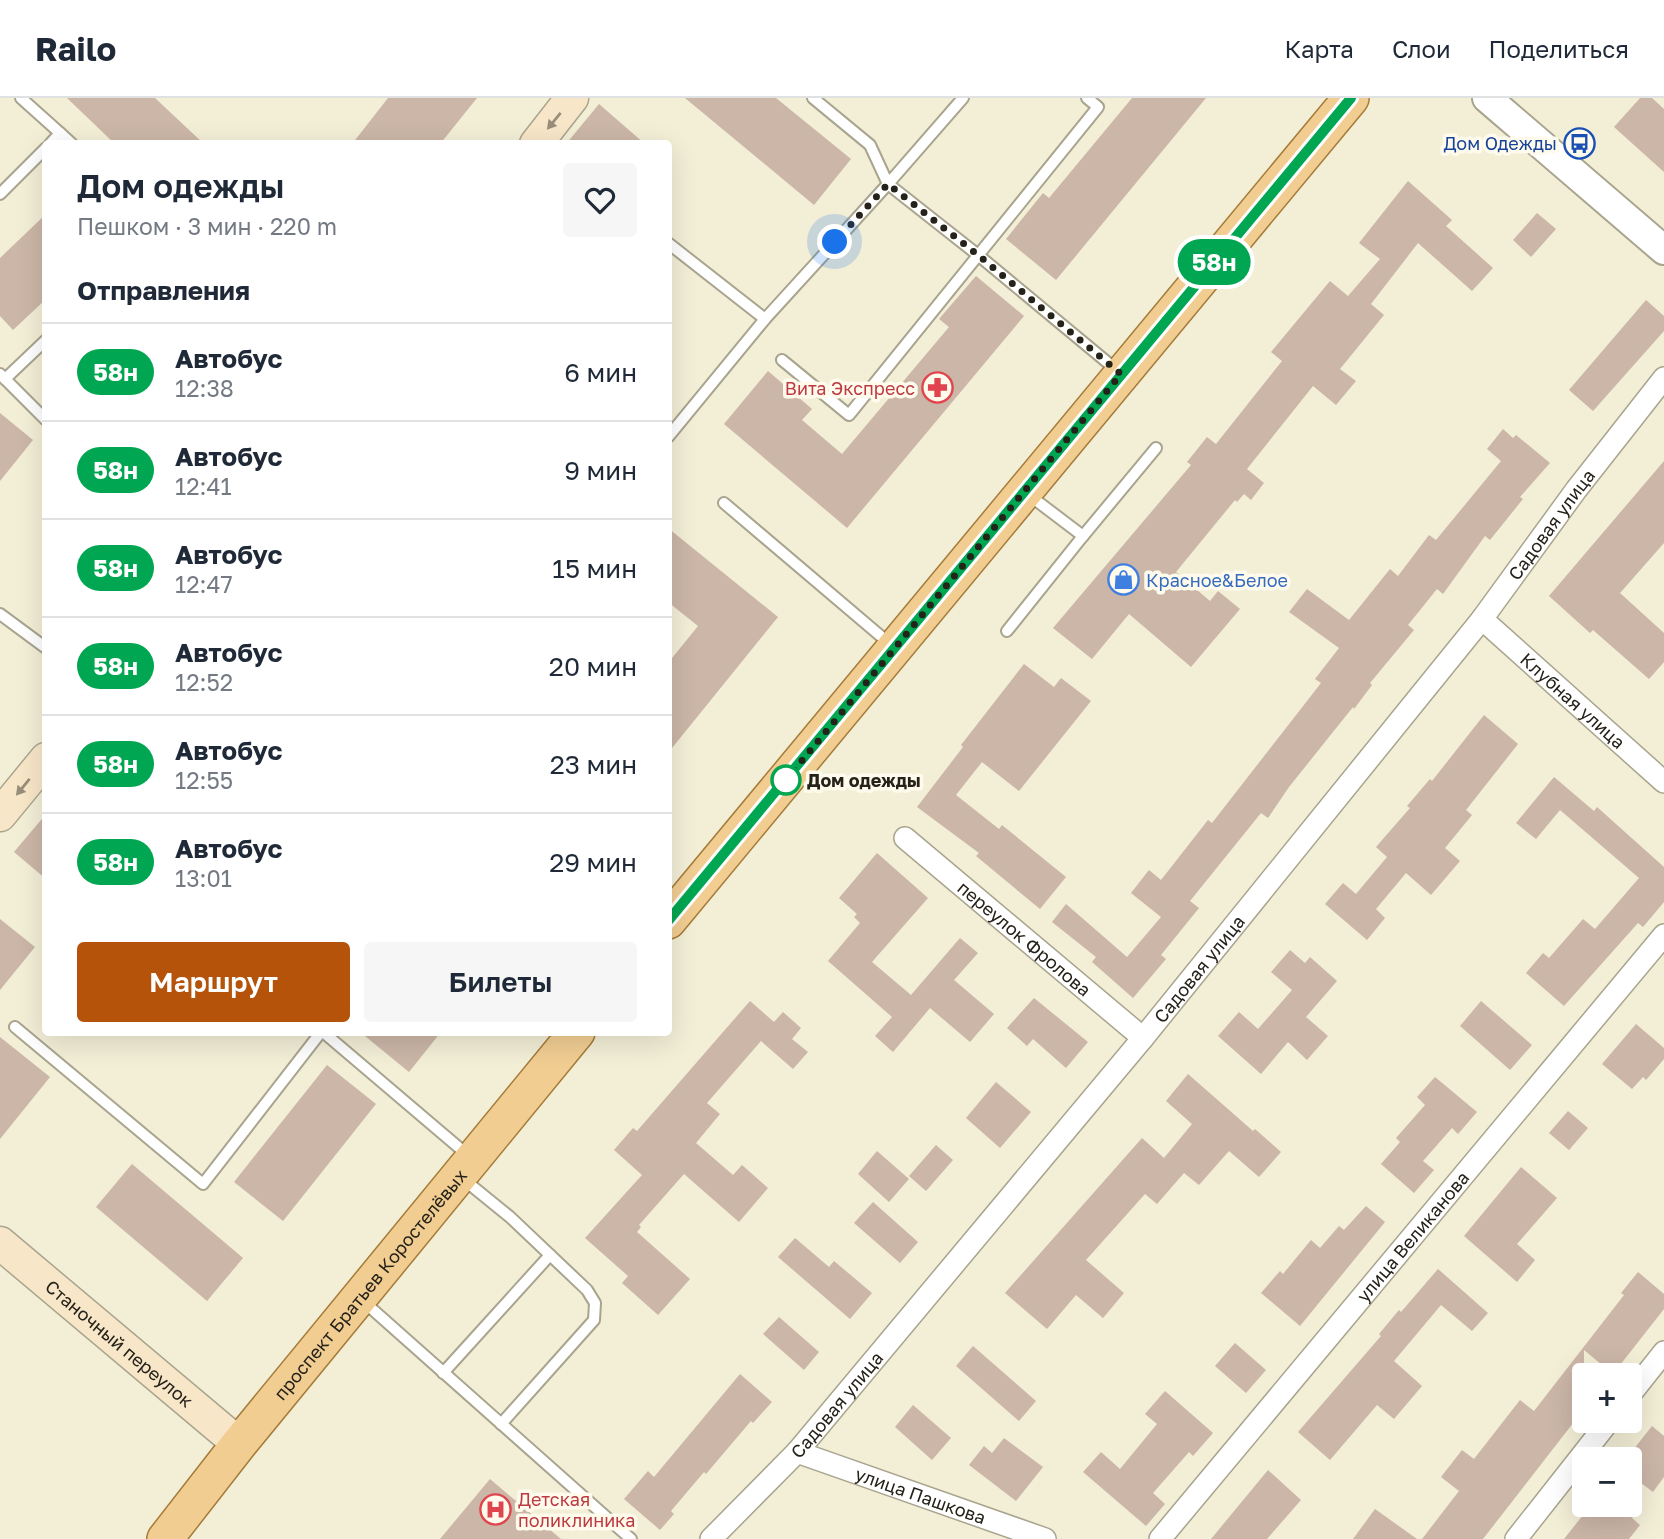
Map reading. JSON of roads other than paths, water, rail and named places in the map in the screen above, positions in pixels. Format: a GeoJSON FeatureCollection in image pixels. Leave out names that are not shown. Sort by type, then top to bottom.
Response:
{"type":"FeatureCollection","features":[{"type":"Feature","properties":{"kind":"main road"},"geometry":{"type":"LineString","coordinates":[[539,140],[572,98]]}},
{"type":"Feature","properties":{"kind":"main road"},"geometry":{"type":"LineString","coordinates":[[672,916],[1351,98]]}},
{"type":"Feature","properties":{"kind":"main road"},"geometry":{"type":"LineString","coordinates":[[0,815],[42,764]]}},
{"type":"Feature","properties":{"kind":"main road","name":"проспект Братьев Коростелёвых"},"geometry":{"type":"LineString","coordinates":[[165,1539],[239,1444],[574,1036]]}},
{"type":"Feature","properties":{"kind":"main road","name":"Станочный переулок"},"geometry":{"type":"LineString","coordinates":[[0,1243],[239,1444]]}},
{"type":"Feature","properties":{"kind":"street"},"geometry":{"type":"LineString","coordinates":[[1487,98],[1664,250]]}},
{"type":"Feature","properties":{"kind":"street","name":"Садовая улица"},"geometry":{"type":"LineString","coordinates":[[711,1539],[797,1452],[1143,1038],[1482,619],[1576,490],[1664,379]]}},
{"type":"Feature","properties":{"kind":"street","name":"Клубная улица"},"geometry":{"type":"LineString","coordinates":[[1482,619],[1664,782]]}},
{"type":"Feature","properties":{"kind":"street","name":"переулок Фролова"},"geometry":{"type":"LineString","coordinates":[[905,838],[1143,1038]]}},
{"type":"Feature","properties":{"kind":"street","name":"улица Великанова"},"geometry":{"type":"LineString","coordinates":[[1160,1539],[1664,936]]}},
{"type":"Feature","properties":{"kind":"street"},"geometry":{"type":"LineString","coordinates":[[1642,1380],[1664,1352]]}},
{"type":"Feature","properties":{"kind":"street"},"geometry":{"type":"LineString","coordinates":[[1516,1539],[1600,1433]]}},
{"type":"Feature","properties":{"kind":"street","name":"улица Пашкова"},"geometry":{"type":"LineString","coordinates":[[797,1452],[1045,1539]]}},
{"type":"Feature","properties":{"kind":"lane"},"geometry":{"type":"LineString","coordinates":[[21,98],[68,140]]}},
{"type":"Feature","properties":{"kind":"lane"},"geometry":{"type":"LineString","coordinates":[[813,98],[870,145],[888,184],[1121,374]]}},
{"type":"Feature","properties":{"kind":"lane"},"geometry":{"type":"LineString","coordinates":[[672,433],[765,318],[963,98]]}},
{"type":"Feature","properties":{"kind":"lane"},"geometry":{"type":"LineString","coordinates":[[782,360],[849,415],[1098,107],[1087,98]]}},
{"type":"Feature","properties":{"kind":"lane"},"geometry":{"type":"LineString","coordinates":[[54,140],[60,133]]}},
{"type":"Feature","properties":{"kind":"lane"},"geometry":{"type":"LineString","coordinates":[[0,194],[42,152]]}},
{"type":"Feature","properties":{"kind":"lane"},"geometry":{"type":"LineString","coordinates":[[672,246],[765,318]]}},
{"type":"Feature","properties":{"kind":"lane"},"geometry":{"type":"LineString","coordinates":[[42,343],[3,377],[42,415]]}},
{"type":"Feature","properties":{"kind":"lane"},"geometry":{"type":"LineString","coordinates":[[1007,631],[1156,448]]}},
{"type":"Feature","properties":{"kind":"lane"},"geometry":{"type":"LineString","coordinates":[[1024,491],[1083,536]]}},
{"type":"Feature","properties":{"kind":"lane"},"geometry":{"type":"LineString","coordinates":[[724,503],[895,648]]}},
{"type":"Feature","properties":{"kind":"lane"},"geometry":{"type":"LineString","coordinates":[[0,614],[42,645]]}},
{"type":"Feature","properties":{"kind":"lane"},"geometry":{"type":"LineString","coordinates":[[15,1027],[203,1184],[319,1036]]}},
{"type":"Feature","properties":{"kind":"lane"},"geometry":{"type":"LineString","coordinates":[[326,1036],[466,1168],[510,1217],[587,1290],[594,1303],[594,1320],[502,1424]]}},
{"type":"Feature","properties":{"kind":"lane"},"geometry":{"type":"LineString","coordinates":[[443,1373],[550,1255]]}},
{"type":"Feature","properties":{"kind":"lane"},"geometry":{"type":"LineString","coordinates":[[360,1298],[631,1539]]}},
{"type":"Feature","properties":{"kind":"place","name":"Дом Одежды"},"geometry":{"type":"Point","coordinates":[1580,143]}},
{"type":"Feature","properties":{"kind":"place","name":"Вита Экспресс"},"geometry":{"type":"Point","coordinates":[938,388]}},
{"type":"Feature","properties":{"kind":"place","name":"Красное&Белое"},"geometry":{"type":"Point","coordinates":[1123,580]}},
{"type":"Feature","properties":{"kind":"place","name":"Дом одежды"},"geometry":{"type":"Point","coordinates":[786,780]}},
{"type":"Feature","properties":{"kind":"place","name":"Детская поликлиника"},"geometry":{"type":"Point","coordinates":[495,1509]}}]}
